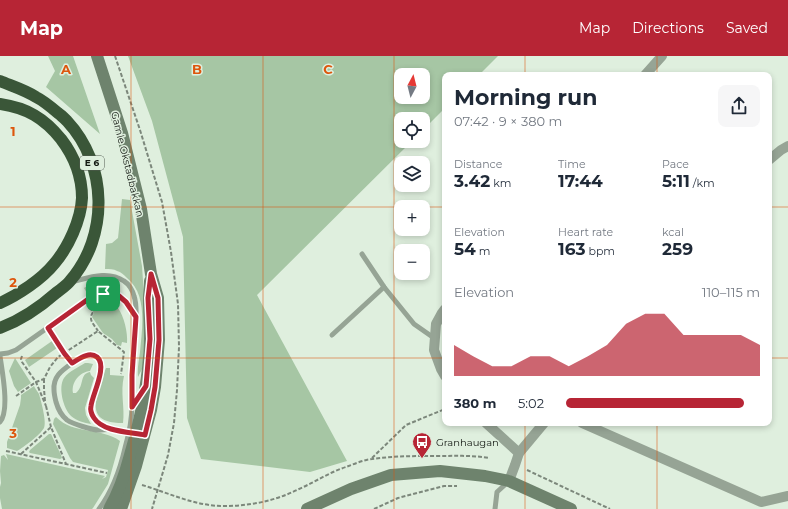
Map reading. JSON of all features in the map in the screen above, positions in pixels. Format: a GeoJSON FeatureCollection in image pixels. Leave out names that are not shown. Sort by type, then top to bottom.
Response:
{"type":"FeatureCollection","features":[{"type":"Feature","properties":{"kind":"highway","name":"E 6"},"geometry":{"type":"LineString","coordinates":[[0,81],[36,97],[67,120],[80,137],[95,169],[99,207],[97,224],[92,242],[82,264],[69,282],[43,304],[23,317],[0,328]]}},
{"type":"Feature","properties":{"kind":"highway","name":"E 6"},"geometry":{"type":"LineString","coordinates":[[0,104],[14,106],[30,112],[44,120],[56,133],[67,147],[75,161],[80,178],[82,198],[79,216],[73,234],[67,246],[54,264],[42,276],[20,292],[0,303]]}},
{"type":"Feature","properties":{"kind":"main road","name":"Gamle Okstadbakkan"},"geometry":{"type":"LineString","coordinates":[[97,56],[122,133],[141,209],[151,274],[158,298],[159,340],[155,387],[151,410],[136,434],[136,466],[121,509]]}},
{"type":"Feature","properties":{"kind":"main road","name":"Gamle Okstadbakkan"},"geometry":{"type":"LineString","coordinates":[[105,509],[114,500],[122,482],[136,434],[146,386],[150,339],[148,298],[151,274]]}},
{"type":"Feature","properties":{"kind":"main road"},"geometry":{"type":"LineString","coordinates":[[307,509],[351,489],[391,475],[440,471],[485,476],[509,481],[571,509]]}},
{"type":"Feature","properties":{"kind":"street"},"geometry":{"type":"LineString","coordinates":[[648,72],[662,56]]}},
{"type":"Feature","properties":{"kind":"street"},"geometry":{"type":"LineString","coordinates":[[772,158],[788,146]]}},
{"type":"Feature","properties":{"kind":"street"},"geometry":{"type":"LineString","coordinates":[[442,312],[436,324],[434,338],[434,350],[442,372]]}},
{"type":"Feature","properties":{"kind":"street"},"geometry":{"type":"LineString","coordinates":[[489,426],[519,453]]}},
{"type":"Feature","properties":{"kind":"street"},"geometry":{"type":"LineString","coordinates":[[509,481],[519,453],[542,426]]}},
{"type":"Feature","properties":{"kind":"street"},"geometry":{"type":"LineString","coordinates":[[589,426],[760,502],[788,496]]}},
{"type":"Feature","properties":{"kind":"lane"},"geometry":{"type":"LineString","coordinates":[[362,254],[384,287],[414,324],[434,338]]}},
{"type":"Feature","properties":{"kind":"lane"},"geometry":{"type":"LineString","coordinates":[[69,282],[108,275],[125,281],[131,288],[134,296],[136,304],[136,317],[132,375],[132,407],[136,434],[111,429],[100,424],[94,419],[90,407],[101,370],[100,360],[96,356],[90,354],[72,363],[56,377],[54,383],[54,392],[58,407],[68,420],[82,426],[98,430],[111,429]]}},
{"type":"Feature","properties":{"kind":"lane"},"geometry":{"type":"LineString","coordinates":[[332,335],[384,287]]}},
{"type":"Feature","properties":{"kind":"lane"},"geometry":{"type":"LineString","coordinates":[[0,422],[3,418],[5,393],[0,355],[16,350],[87,300],[103,294],[119,296],[126,302],[136,317]]}},
{"type":"Feature","properties":{"kind":"lane"},"geometry":{"type":"LineString","coordinates":[[132,407],[146,386]]}},
{"type":"Feature","properties":{"kind":"lane"},"geometry":{"type":"LineString","coordinates":[[495,509],[497,492],[509,481]]}},
{"type":"Feature","properties":{"kind":"path"},"geometry":{"type":"LineString","coordinates":[[89,308],[93,312],[90,318],[98,331]]}},
{"type":"Feature","properties":{"kind":"path"},"geometry":{"type":"LineString","coordinates":[[48,328],[72,363]]}},
{"type":"Feature","properties":{"kind":"path"},"geometry":{"type":"LineString","coordinates":[[26,352],[21,356],[22,362],[36,382],[46,406]]}},
{"type":"Feature","properties":{"kind":"path"},"geometry":{"type":"LineString","coordinates":[[371,459],[406,425],[442,410]]}},
{"type":"Feature","properties":{"kind":"path"},"geometry":{"type":"LineString","coordinates":[[21,454],[51,427],[66,464]]}},
{"type":"Feature","properties":{"kind":"path"},"geometry":{"type":"LineString","coordinates":[[6,451],[107,474]]}},
{"type":"Feature","properties":{"kind":"path"},"geometry":{"type":"LineString","coordinates":[[139,484],[189,501],[207,505],[223,506],[256,504],[278,498],[298,490],[344,467],[371,459],[409,456],[474,456],[490,458]]}},
{"type":"Feature","properties":{"kind":"path"},"geometry":{"type":"LineString","coordinates":[[527,470],[610,509]]}},
{"type":"Feature","properties":{"kind":"path"},"geometry":{"type":"LineString","coordinates":[[374,509],[398,498],[444,486],[458,486]]}},
{"type":"Feature","properties":{"kind":"path"},"geometry":{"type":"LineString","coordinates":[[152,509],[158,490]]}},
{"type":"Feature","properties":{"kind":"green space"},"geometry":{"type":"Polygon","coordinates":[[[48,56],[73,56],[100,134],[46,87],[55,71],[48,56]]]}},
{"type":"Feature","properties":{"kind":"green space"},"geometry":{"type":"Polygon","coordinates":[[[128,56],[498,56],[482,72],[442,72],[442,111],[430,123],[430,112],[394,112],[394,148],[405,148],[397,156],[394,156],[394,159],[257,295],[347,461],[310,472],[201,459],[187,418],[183,237],[152,121],[128,56]]]}},
{"type":"Feature","properties":{"kind":"green space"},"geometry":{"type":"Polygon","coordinates":[[[122,199],[130,200],[142,266],[145,310],[143,367],[138,377],[142,323],[141,303],[134,285],[120,272],[105,269],[106,244],[112,243],[118,238],[122,199]]]}},
{"type":"Feature","properties":{"kind":"green space"},"geometry":{"type":"Polygon","coordinates":[[[104,280],[112,282],[112,286],[99,288],[88,295],[84,288],[96,281],[104,280]]]}},
{"type":"Feature","properties":{"kind":"green space"},"geometry":{"type":"Polygon","coordinates":[[[107,301],[117,307],[124,320],[127,343],[122,342],[121,346],[117,345],[112,339],[103,333],[92,317],[94,313],[89,305],[95,302],[107,301]]]}},
{"type":"Feature","properties":{"kind":"green space"},"geometry":{"type":"Polygon","coordinates":[[[52,341],[57,348],[29,367],[25,360],[52,341]]]}},
{"type":"Feature","properties":{"kind":"green space"},"geometry":{"type":"Polygon","coordinates":[[[15,358],[31,383],[18,392],[14,386],[9,371],[15,358]]]}},
{"type":"Feature","properties":{"kind":"green space"},"geometry":{"type":"Polygon","coordinates":[[[85,363],[93,364],[90,371],[83,373],[77,378],[73,385],[73,393],[76,393],[79,390],[84,375],[90,372],[94,378],[85,408],[86,415],[91,424],[81,422],[71,416],[66,408],[61,392],[64,378],[71,371],[85,363]]]}},
{"type":"Feature","properties":{"kind":"green space"},"geometry":{"type":"Polygon","coordinates":[[[106,368],[110,368],[110,375],[124,376],[122,388],[123,423],[114,423],[102,419],[96,410],[97,397],[106,368]]]}},
{"type":"Feature","properties":{"kind":"green space"},"geometry":{"type":"Polygon","coordinates":[[[34,386],[39,394],[42,406],[45,421],[44,428],[28,444],[17,451],[7,448],[7,442],[20,405],[21,395],[34,386]]]}},
{"type":"Feature","properties":{"kind":"green space"},"geometry":{"type":"Polygon","coordinates":[[[56,417],[63,423],[79,429],[105,434],[120,441],[108,484],[92,509],[2,509],[0,498],[1,456],[4,455],[8,460],[6,454],[105,476],[102,479],[106,477],[108,470],[73,462],[53,424],[56,417]]]}},
{"type":"Feature","properties":{"kind":"green space"},"geometry":{"type":"Polygon","coordinates":[[[49,434],[51,434],[61,455],[62,458],[60,459],[29,452],[49,434]]]}},
{"type":"Feature","properties":{"kind":"place","name":"Granhaugan"},"geometry":{"type":"Point","coordinates":[422,459]}},
{"type":"Feature","properties":{"kind":"route"},"geometry":{"type":"LineString","coordinates":[[151,274],[158,298],[159,340],[155,387],[145,435],[111,429],[100,424],[94,419],[90,407],[101,370],[100,360],[96,356],[90,354],[72,363],[48,328],[87,300],[103,294],[119,296],[126,302],[136,317],[132,375],[132,407],[146,386],[150,339],[148,298],[151,274]]}}]}
